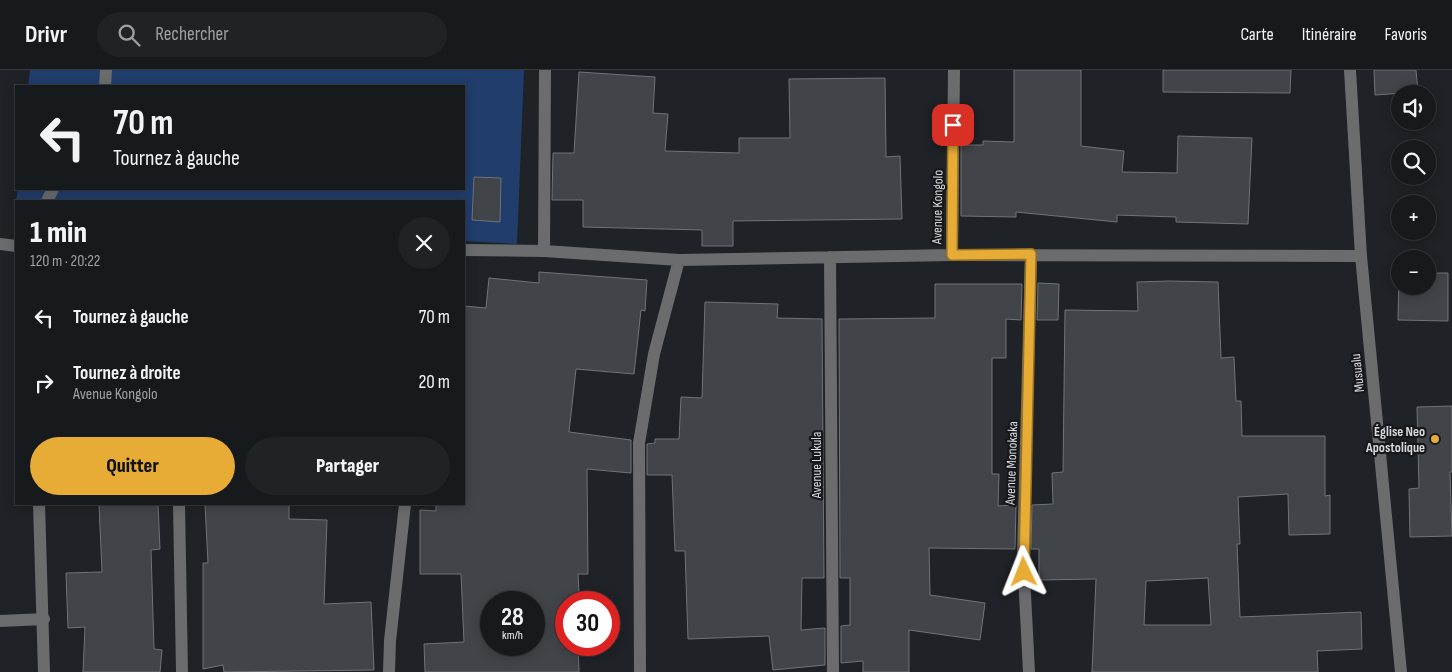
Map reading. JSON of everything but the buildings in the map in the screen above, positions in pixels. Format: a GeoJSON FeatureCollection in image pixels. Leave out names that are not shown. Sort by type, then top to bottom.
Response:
{"type":"FeatureCollection","features":[{"type":"Feature","properties":{"kind":"street"},"geometry":{"type":"LineString","coordinates":[[105,85],[106,70]]}},
{"type":"Feature","properties":{"kind":"street"},"geometry":{"type":"LineString","coordinates":[[544,251],[545,70]]}},
{"type":"Feature","properties":{"kind":"street","name":"Avenue Kongolo"},"geometry":{"type":"LineString","coordinates":[[952,255],[954,70]]}},
{"type":"Feature","properties":{"kind":"street","name":"Musualu"},"geometry":{"type":"LineString","coordinates":[[1350,70],[1361,256],[1401,672]]}},
{"type":"Feature","properties":{"kind":"street"},"geometry":{"type":"LineString","coordinates":[[0,244],[15,246]]}},
{"type":"Feature","properties":{"kind":"street"},"geometry":{"type":"LineString","coordinates":[[465,250],[544,251],[679,260],[1031,254],[1361,256]]}},
{"type":"Feature","properties":{"kind":"street","name":"Avenue Monokaka"},"geometry":{"type":"LineString","coordinates":[[1029,672],[1023,555],[1031,254]]}},
{"type":"Feature","properties":{"kind":"street","name":"Avenue Lukula"},"geometry":{"type":"LineString","coordinates":[[830,257],[833,672]]}},
{"type":"Feature","properties":{"kind":"street"},"geometry":{"type":"LineString","coordinates":[[640,672],[639,443],[654,354],[679,260]]}},
{"type":"Feature","properties":{"kind":"street"},"geometry":{"type":"LineString","coordinates":[[39,505],[44,619],[44,672]]}},
{"type":"Feature","properties":{"kind":"street"},"geometry":{"type":"LineString","coordinates":[[179,505],[182,672]]}},
{"type":"Feature","properties":{"kind":"street"},"geometry":{"type":"LineString","coordinates":[[389,672],[390,641],[405,505]]}},
{"type":"Feature","properties":{"kind":"street"},"geometry":{"type":"LineString","coordinates":[[0,621],[44,619]]}},
{"type":"Feature","properties":{"kind":"shaded area"},"geometry":{"type":"Polygon","coordinates":[[[30,70],[524,70],[517,244],[465,241],[465,200],[16,200],[18,190],[465,190],[465,85],[28,85],[30,70]]]}},
{"type":"Feature","properties":{"kind":"place","name":"Église Neo Apostolique"},"geometry":{"type":"Point","coordinates":[1435,439]}},
{"type":"Feature","properties":{"kind":"route"},"geometry":{"type":"LineString","coordinates":[[953,125],[952,255],[1031,254],[1024,572]]}}]}
